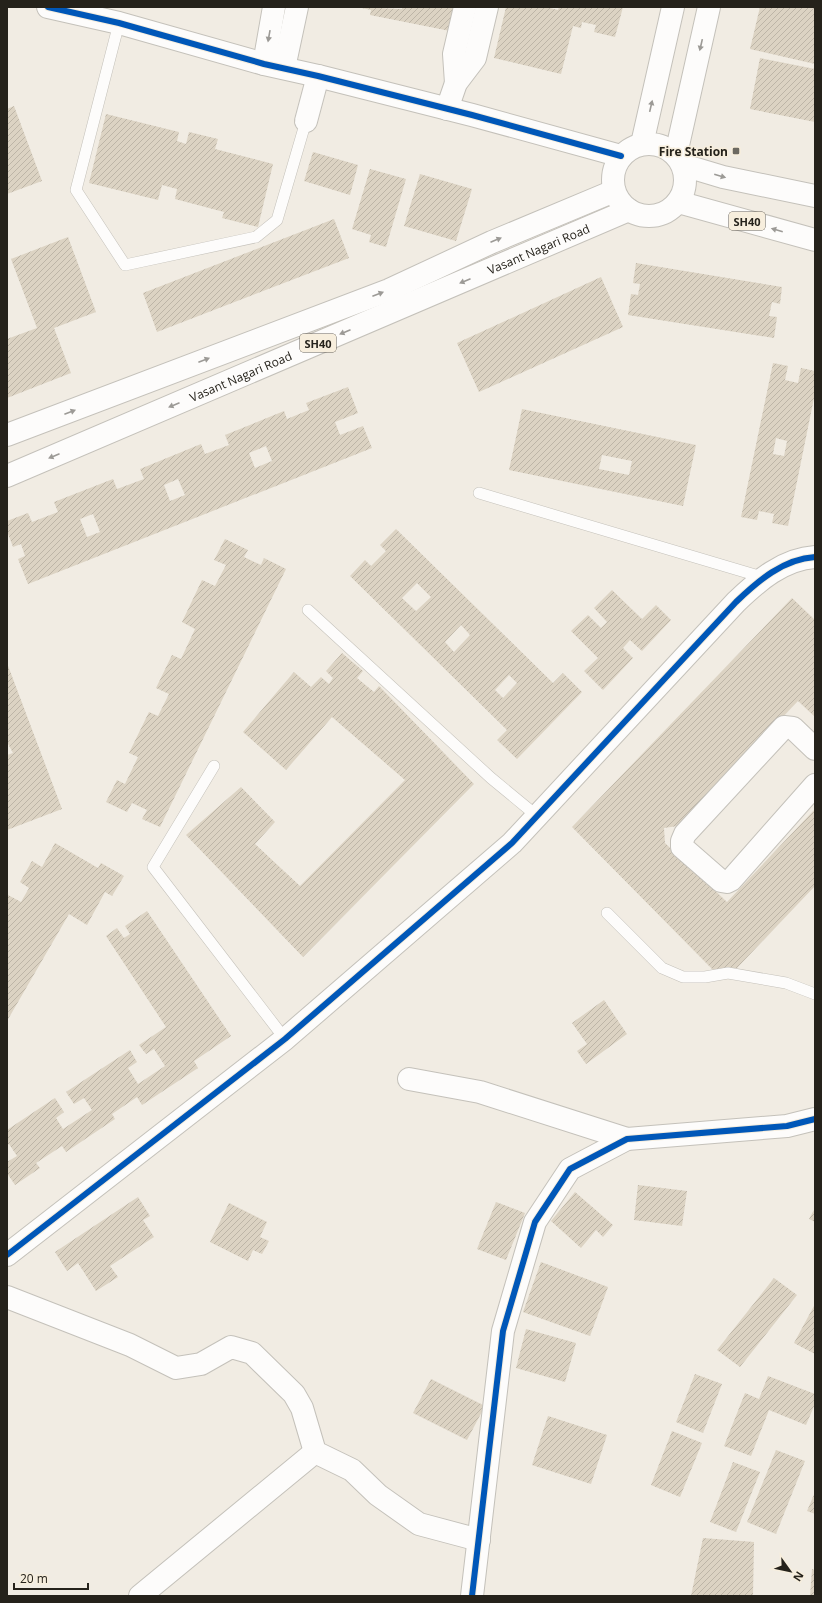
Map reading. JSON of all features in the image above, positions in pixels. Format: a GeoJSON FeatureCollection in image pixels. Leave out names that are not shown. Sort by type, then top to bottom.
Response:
{"type":"FeatureCollection","features":[{"type":"Feature","properties":{"kind":"street"},"geometry":{"type":"LineString","coordinates":[[274,7],[274,66]]}},
{"type":"Feature","properties":{"kind":"street"},"geometry":{"type":"LineString","coordinates":[[274,66],[297,7]]}},
{"type":"Feature","properties":{"kind":"street"},"geometry":{"type":"LineString","coordinates":[[456,83],[454,54],[466,7]]}},
{"type":"Feature","properties":{"kind":"street"},"geometry":{"type":"LineString","coordinates":[[447,109],[456,83],[475,58],[487,7]]}},
{"type":"Feature","properties":{"kind":"street"},"geometry":{"type":"LineString","coordinates":[[642,144],[673,7]]}},
{"type":"Feature","properties":{"kind":"street"},"geometry":{"type":"LineString","coordinates":[[709,7],[679,159],[685,174],[683,193],[678,202],[670,209],[660,214],[644,216],[629,210],[620,202],[614,191],[614,173],[621,156],[631,148],[642,144],[654,143],[666,147],[679,159],[723,177],[815,196]]}},
{"type":"Feature","properties":{"kind":"street"},"geometry":{"type":"LineString","coordinates":[[53,8],[119,23],[274,66],[447,109],[621,156]]}},
{"type":"Feature","properties":{"kind":"street"},"geometry":{"type":"LineString","coordinates":[[306,121],[318,76]]}},
{"type":"Feature","properties":{"kind":"street","name":"Vasant Nagari Road"},"geometry":{"type":"LineString","coordinates":[[7,435],[389,290],[492,242],[614,191]]}},
{"type":"Feature","properties":{"kind":"street","name":"SH40"},"geometry":{"type":"LineString","coordinates":[[678,202],[815,240]]}},
{"type":"Feature","properties":{"kind":"street","name":"Vasant Nagari Road"},"geometry":{"type":"LineString","coordinates":[[7,476],[629,210]]}},
{"type":"Feature","properties":{"kind":"street"},"geometry":{"type":"LineString","coordinates":[[7,1255],[285,1038],[512,844],[736,602],[762,577],[800,558],[815,557]]}},
{"type":"Feature","properties":{"kind":"street"},"geometry":{"type":"LineString","coordinates":[[815,749],[793,728],[784,727],[685,834],[682,841],[682,847],[721,880],[727,882],[731,880],[815,786]]}},
{"type":"Feature","properties":{"kind":"street"},"geometry":{"type":"LineString","coordinates":[[409,1079],[480,1092],[627,1139],[787,1126],[815,1119]]}},
{"type":"Feature","properties":{"kind":"street"},"geometry":{"type":"LineString","coordinates":[[472,1596],[503,1331],[535,1222],[570,1169],[627,1139]]}},
{"type":"Feature","properties":{"kind":"street"},"geometry":{"type":"LineString","coordinates":[[7,1297],[130,1345],[176,1368],[201,1364],[231,1347],[252,1353],[294,1394],[302,1408],[315,1452],[352,1470],[378,1495],[419,1524],[479,1540]]}},
{"type":"Feature","properties":{"kind":"street"},"geometry":{"type":"LineString","coordinates":[[140,1596],[315,1452]]}},
{"type":"Feature","properties":{"kind":"lane"},"geometry":{"type":"LineString","coordinates":[[119,23],[76,190],[125,265],[256,238],[277,220],[306,121]]}},
{"type":"Feature","properties":{"kind":"lane"},"geometry":{"type":"LineString","coordinates":[[479,493],[762,577]]}},
{"type":"Feature","properties":{"kind":"lane"},"geometry":{"type":"LineString","coordinates":[[308,610],[491,778],[537,816]]}},
{"type":"Feature","properties":{"kind":"lane"},"geometry":{"type":"LineString","coordinates":[[214,766],[153,867],[285,1038]]}},
{"type":"Feature","properties":{"kind":"lane"},"geometry":{"type":"LineString","coordinates":[[607,913],[662,968],[683,977],[705,977],[728,973],[786,983],[815,994]]}},
{"type":"Feature","properties":{"kind":"building"},"geometry":{"type":"Polygon","coordinates":[[[357,7],[402,9],[402,7],[460,7],[455,32],[370,15],[371,10],[357,7]]]}},
{"type":"Feature","properties":{"kind":"building"},"geometry":{"type":"Polygon","coordinates":[[[506,7],[546,7],[558,10],[559,7],[623,7],[615,37],[594,32],[596,25],[582,22],[581,28],[573,26],[561,74],[494,58],[506,7]]]}},
{"type":"Feature","properties":{"kind":"building"},"geometry":{"type":"Polygon","coordinates":[[[760,7],[815,7],[815,64],[750,49],[760,7]]]}},
{"type":"Feature","properties":{"kind":"building"},"geometry":{"type":"Polygon","coordinates":[[[760,58],[815,69],[815,122],[750,109],[760,58]]]}},
{"type":"Feature","properties":{"kind":"building"},"geometry":{"type":"Polygon","coordinates":[[[14,106],[42,181],[7,194],[7,109],[14,106]]]}},
{"type":"Feature","properties":{"kind":"building"},"geometry":{"type":"Polygon","coordinates":[[[106,114],[179,132],[177,141],[186,144],[189,132],[218,139],[215,149],[273,164],[258,227],[222,218],[224,212],[175,199],[177,189],[162,185],[158,200],[89,183],[106,114]]]}},
{"type":"Feature","properties":{"kind":"building"},"geometry":{"type":"Polygon","coordinates":[[[313,152],[358,165],[350,195],[304,181],[313,152]]]}},
{"type":"Feature","properties":{"kind":"building"},"geometry":{"type":"Polygon","coordinates":[[[370,169],[406,179],[386,247],[369,242],[371,235],[352,229],[370,169]]]}},
{"type":"Feature","properties":{"kind":"building"},"geometry":{"type":"Polygon","coordinates":[[[420,174],[472,189],[456,241],[404,226],[420,174]]]}},
{"type":"Feature","properties":{"kind":"building"},"geometry":{"type":"Polygon","coordinates":[[[334,219],[349,258],[157,332],[143,293],[334,219]]]}},
{"type":"Feature","properties":{"kind":"building"},"geometry":{"type":"Polygon","coordinates":[[[68,237],[96,312],[54,328],[71,373],[7,398],[7,339],[37,328],[11,259],[68,237]]]}},
{"type":"Feature","properties":{"kind":"building"},"geometry":{"type":"Polygon","coordinates":[[[636,263],[782,287],[780,304],[772,302],[769,316],[777,317],[774,338],[628,315],[631,294],[638,295],[640,284],[633,283],[636,263]]]}},
{"type":"Feature","properties":{"kind":"building"},"geometry":{"type":"Polygon","coordinates":[[[601,277],[623,327],[479,392],[457,343],[601,277]]]}},
{"type":"Feature","properties":{"kind":"building"},"geometry":{"type":"Polygon","coordinates":[[[773,363],[788,366],[785,380],[798,383],[801,368],[815,371],[815,393],[788,526],[772,523],[774,514],[759,511],[757,520],[741,517],[773,363]],[[776,438],[773,454],[784,456],[787,441],[776,438]]]}},
{"type":"Feature","properties":{"kind":"building"},"geometry":{"type":"Polygon","coordinates":[[[348,387],[358,413],[335,422],[340,435],[363,426],[372,448],[28,584],[18,559],[25,556],[21,544],[13,547],[7,531],[7,521],[28,513],[32,522],[58,512],[54,502],[113,479],[117,489],[144,479],[140,469],[201,444],[205,454],[229,445],[225,435],[284,411],[287,419],[309,410],[306,403],[348,387]],[[266,446],[249,453],[255,468],[272,461],[266,446]],[[178,479],[164,485],[170,501],[185,495],[178,479]],[[93,514],[80,519],[87,537],[100,532],[93,514]]]}},
{"type":"Feature","properties":{"kind":"building"},"geometry":{"type":"Polygon","coordinates":[[[522,409],[696,445],[683,506],[509,470],[522,409]],[[602,455],[599,469],[629,475],[632,461],[602,455]]]}},
{"type":"Feature","properties":{"kind":"building"},"geometry":{"type":"Polygon","coordinates":[[[396,529],[553,683],[563,673],[582,692],[517,759],[497,740],[507,730],[350,576],[365,560],[371,566],[386,551],[380,545],[396,529]],[[417,583],[402,598],[416,611],[431,597],[417,583]],[[461,625],[445,642],[454,652],[470,635],[461,625]],[[509,675],[495,690],[503,698],[517,683],[509,675]]]}},
{"type":"Feature","properties":{"kind":"building"},"geometry":{"type":"Polygon","coordinates":[[[225,539],[248,550],[244,557],[261,565],[264,558],[286,569],[160,827],[142,819],[147,810],[132,803],[127,812],[106,802],[117,780],[125,784],[138,757],[129,753],[149,712],[158,716],[169,694],[156,688],[172,655],[181,659],[195,629],[182,622],[202,580],[215,586],[226,565],[214,560],[225,539]]]}},
{"type":"Feature","properties":{"kind":"building"},"geometry":{"type":"Polygon","coordinates":[[[612,590],[642,619],[656,605],[671,620],[642,651],[630,640],[623,648],[633,658],[603,690],[584,671],[598,658],[571,631],[588,615],[601,628],[607,622],[594,608],[612,590]]]}},
{"type":"Feature","properties":{"kind":"building"},"geometry":{"type":"Polygon","coordinates":[[[792,598],[815,620],[815,717],[798,701],[678,826],[664,828],[665,843],[727,902],[815,809],[815,886],[737,968],[714,971],[572,827],[792,598]]]}},
{"type":"Feature","properties":{"kind":"building"},"geometry":{"type":"Polygon","coordinates":[[[342,653],[363,671],[357,678],[374,692],[379,686],[474,784],[303,957],[186,835],[241,787],[275,822],[255,844],[300,886],[405,780],[332,717],[286,770],[243,732],[294,672],[311,687],[321,677],[329,684],[333,678],[326,671],[342,653]]]}},
{"type":"Feature","properties":{"kind":"building"},"geometry":{"type":"Polygon","coordinates":[[[7,663],[62,809],[7,830],[7,755],[13,753],[7,742],[7,663]]]}},
{"type":"Feature","properties":{"kind":"building"},"geometry":{"type":"Polygon","coordinates":[[[55,843],[98,868],[101,863],[124,876],[112,896],[105,892],[87,925],[69,914],[7,1021],[7,896],[8,895],[21,902],[29,888],[20,882],[32,861],[42,867],[55,843]]]}},
{"type":"Feature","properties":{"kind":"building"},"geometry":{"type":"Polygon","coordinates":[[[147,911],[231,1036],[194,1061],[198,1068],[142,1105],[137,1097],[112,1114],[115,1119],[66,1152],[62,1146],[36,1163],[40,1168],[15,1185],[7,1173],[7,1162],[17,1156],[9,1144],[7,1145],[7,1130],[55,1098],[64,1112],[56,1118],[63,1129],[92,1110],[84,1098],[74,1104],[66,1092],[130,1050],[137,1062],[128,1068],[138,1084],[165,1066],[154,1049],[146,1054],[139,1045],[166,1027],[106,936],[117,928],[124,938],[130,934],[125,926],[147,911]]]}},
{"type":"Feature","properties":{"kind":"building"},"geometry":{"type":"Polygon","coordinates":[[[604,1000],[627,1034],[586,1064],[577,1051],[587,1044],[572,1023],[604,1000]]]}},
{"type":"Feature","properties":{"kind":"building"},"geometry":{"type":"Polygon","coordinates":[[[638,1185],[687,1191],[682,1226],[634,1220],[638,1185]]]}},
{"type":"Feature","properties":{"kind":"building"},"geometry":{"type":"Polygon","coordinates":[[[575,1192],[613,1225],[603,1237],[596,1230],[581,1248],[551,1221],[575,1192]]]}},
{"type":"Feature","properties":{"kind":"building"},"geometry":{"type":"Polygon","coordinates":[[[138,1197],[150,1216],[143,1220],[154,1237],[110,1266],[118,1277],[96,1291],[78,1263],[67,1271],[55,1252],[138,1197]]]}},
{"type":"Feature","properties":{"kind":"building"},"geometry":{"type":"Polygon","coordinates":[[[496,1202],[525,1213],[506,1260],[477,1249],[496,1202]]]}},
{"type":"Feature","properties":{"kind":"building"},"geometry":{"type":"Polygon","coordinates":[[[229,1203],[267,1222],[260,1237],[269,1241],[262,1254],[253,1250],[248,1261],[210,1242],[229,1203]]]}},
{"type":"Feature","properties":{"kind":"building"},"geometry":{"type":"Polygon","coordinates":[[[815,1208],[815,1222],[809,1219],[815,1208]]]}},
{"type":"Feature","properties":{"kind":"building"},"geometry":{"type":"Polygon","coordinates":[[[541,1262],[608,1287],[590,1336],[523,1312],[541,1262]]]}},
{"type":"Feature","properties":{"kind":"building"},"geometry":{"type":"Polygon","coordinates":[[[774,1278],[797,1295],[740,1367],[717,1350],[774,1278]]]}},
{"type":"Feature","properties":{"kind":"building"},"geometry":{"type":"Polygon","coordinates":[[[815,1304],[815,1354],[794,1343],[815,1304]]]}},
{"type":"Feature","properties":{"kind":"building"},"geometry":{"type":"Polygon","coordinates":[[[526,1329],[576,1343],[565,1382],[516,1368],[526,1329]]]}},
{"type":"Feature","properties":{"kind":"building"},"geometry":{"type":"Polygon","coordinates":[[[695,1374],[722,1384],[703,1433],[676,1422],[695,1374]]]}},
{"type":"Feature","properties":{"kind":"building"},"geometry":{"type":"Polygon","coordinates":[[[768,1376],[815,1394],[815,1404],[806,1425],[769,1410],[751,1456],[724,1446],[745,1393],[759,1399],[768,1376]]]}},
{"type":"Feature","properties":{"kind":"building"},"geometry":{"type":"Polygon","coordinates":[[[431,1379],[485,1406],[467,1440],[413,1413],[431,1379]]]}},
{"type":"Feature","properties":{"kind":"building"},"geometry":{"type":"Polygon","coordinates":[[[548,1416],[607,1435],[591,1484],[532,1465],[548,1416]]]}},
{"type":"Feature","properties":{"kind":"building"},"geometry":{"type":"Polygon","coordinates":[[[672,1431],[702,1443],[680,1497],[651,1485],[672,1431]]]}},
{"type":"Feature","properties":{"kind":"building"},"geometry":{"type":"Polygon","coordinates":[[[776,1450],[805,1461],[776,1534],[747,1522],[776,1450]]]}},
{"type":"Feature","properties":{"kind":"building"},"geometry":{"type":"Polygon","coordinates":[[[733,1462],[760,1472],[736,1532],[710,1522],[733,1462]]]}},
{"type":"Feature","properties":{"kind":"building"},"geometry":{"type":"Polygon","coordinates":[[[815,1492],[815,1514],[807,1511],[815,1492]]]}},
{"type":"Feature","properties":{"kind":"building"},"geometry":{"type":"Polygon","coordinates":[[[703,1538],[754,1542],[753,1596],[691,1596],[703,1538]]]}},
{"type":"Feature","properties":{"kind":"building"},"geometry":{"type":"Polygon","coordinates":[[[812,1569],[815,1570],[815,1596],[810,1596],[812,1569]]]}},
{"type":"Feature","properties":{"kind":"cycle path"},"geometry":{"type":"LineString","coordinates":[[48,7],[119,23],[264,64],[318,76],[472,115],[621,156]]}},
{"type":"Feature","properties":{"kind":"cycle path"},"geometry":{"type":"LineString","coordinates":[[7,1255],[285,1039],[512,843],[736,602],[753,586],[772,572],[792,562],[815,557]]}},
{"type":"Feature","properties":{"kind":"cycle path"},"geometry":{"type":"LineString","coordinates":[[472,1596],[503,1331],[535,1222],[570,1169],[627,1139],[787,1126],[815,1119]]}},
{"type":"Feature","properties":{"kind":"place","name":"Fire Station"},"geometry":{"type":"Point","coordinates":[736,151]}}]}
